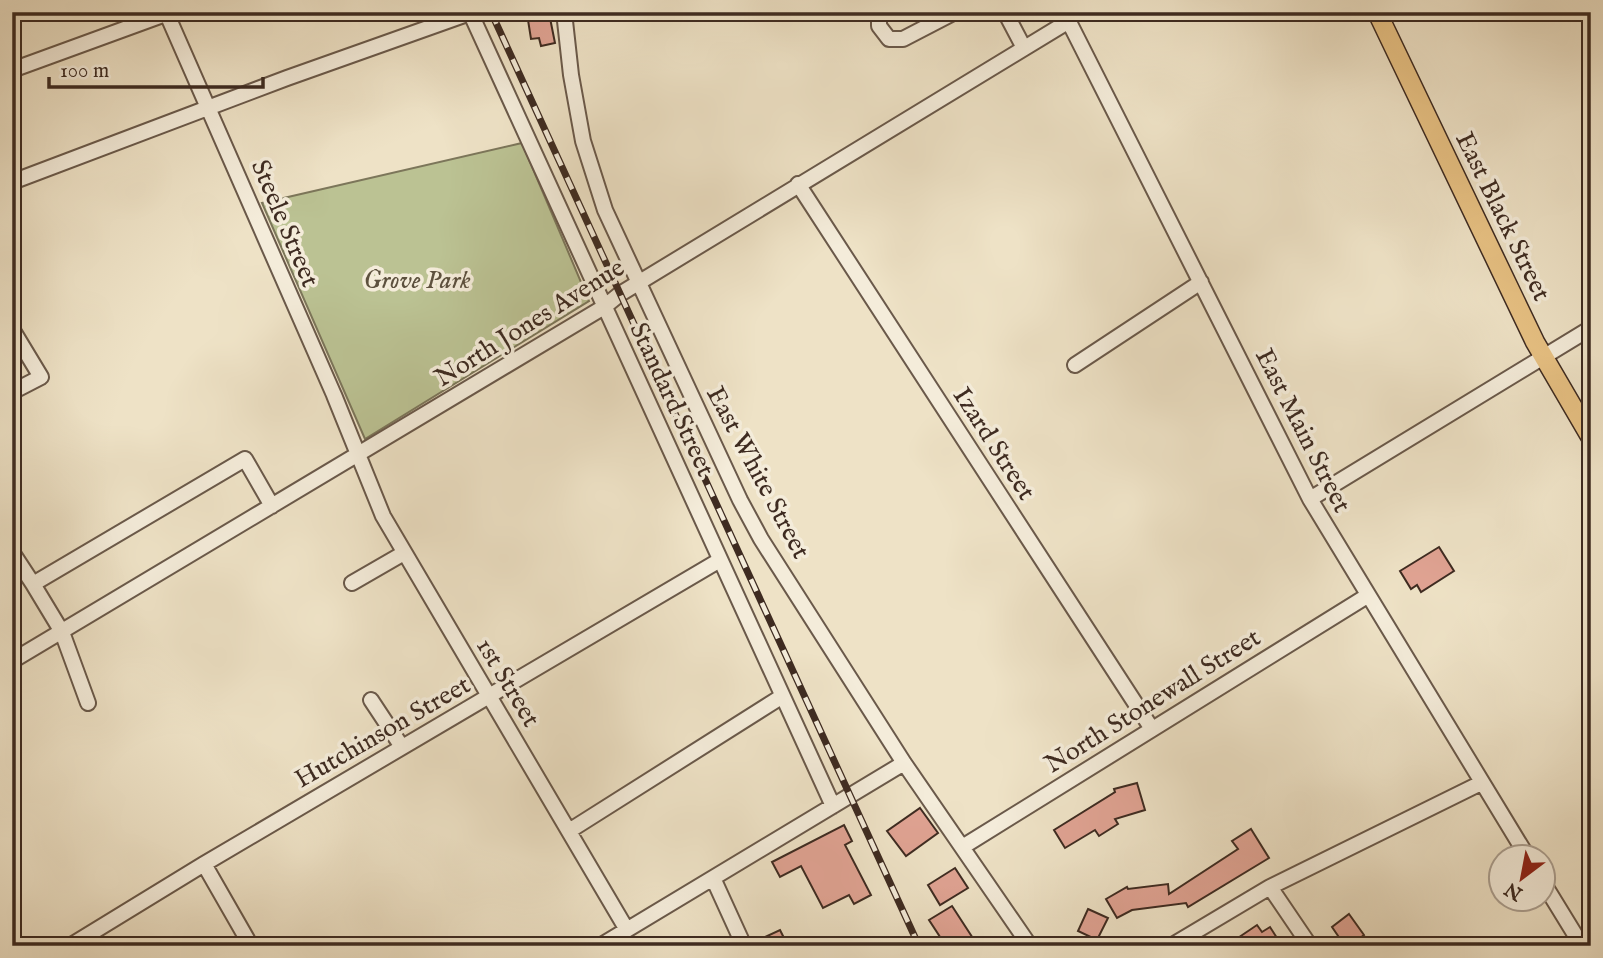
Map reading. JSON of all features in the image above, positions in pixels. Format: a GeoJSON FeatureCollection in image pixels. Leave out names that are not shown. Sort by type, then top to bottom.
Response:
{"type":"FeatureCollection","features":[{"type":"Feature","properties":{"kind":"main road","name":"East Black Street"},"geometry":{"type":"LineString","coordinates":[[1377,12],[1543,356],[1591,438]]}},
{"type":"Feature","properties":{"kind":"street","name":"East White Street"},"geometry":{"type":"LineString","coordinates":[[564,12],[571,75],[583,141],[605,210],[740,500],[761,539],[904,763],[964,846],[1030,946]]}},
{"type":"Feature","properties":{"kind":"street"},"geometry":{"type":"LineString","coordinates":[[878,12],[878,26],[890,39],[903,38],[956,12]]}},
{"type":"Feature","properties":{"kind":"street"},"geometry":{"type":"LineString","coordinates":[[1005,12],[1024,48]]}},
{"type":"Feature","properties":{"kind":"street"},"geometry":{"type":"LineString","coordinates":[[12,70],[168,13]]}},
{"type":"Feature","properties":{"kind":"street","name":"Steele Street"},"geometry":{"type":"LineString","coordinates":[[168,13],[358,455]]}},
{"type":"Feature","properties":{"kind":"street"},"geometry":{"type":"LineString","coordinates":[[12,182],[209,107],[470,13]]}},
{"type":"Feature","properties":{"kind":"street","name":"Standard Street"},"geometry":{"type":"LineString","coordinates":[[470,13],[833,806]]}},
{"type":"Feature","properties":{"kind":"street","name":"North Jones Avenue"},"geometry":{"type":"LineString","coordinates":[[12,661],[604,307],[798,184],[1024,48],[1067,17]]}},
{"type":"Feature","properties":{"kind":"street","name":"East Main Street"},"geometry":{"type":"LineString","coordinates":[[1067,17],[1310,499],[1518,842]]}},
{"type":"Feature","properties":{"kind":"street","name":"Izard Street"},"geometry":{"type":"LineString","coordinates":[[798,184],[1152,729]]}},
{"type":"Feature","properties":{"kind":"street"},"geometry":{"type":"LineString","coordinates":[[1075,365],[1200,282]]}},
{"type":"Feature","properties":{"kind":"street"},"geometry":{"type":"LineString","coordinates":[[1310,499],[1591,328]]}},
{"type":"Feature","properties":{"kind":"street"},"geometry":{"type":"LineString","coordinates":[[12,392],[41,377],[15,333]]}},
{"type":"Feature","properties":{"kind":"street","name":"1st Street"},"geometry":{"type":"LineString","coordinates":[[358,455],[383,516],[627,930]]}},
{"type":"Feature","properties":{"kind":"street"},"geometry":{"type":"LineString","coordinates":[[33,584],[245,459],[272,506]]}},
{"type":"Feature","properties":{"kind":"street"},"geometry":{"type":"LineString","coordinates":[[12,552],[62,632],[88,703]]}},
{"type":"Feature","properties":{"kind":"street"},"geometry":{"type":"LineString","coordinates":[[352,583],[404,553]]}},
{"type":"Feature","properties":{"kind":"street","name":"Hutchinson Street"},"geometry":{"type":"LineString","coordinates":[[70,946],[720,560]]}},
{"type":"Feature","properties":{"kind":"street","name":"North Stonewall Street"},"geometry":{"type":"LineString","coordinates":[[964,846],[1367,596]]}},
{"type":"Feature","properties":{"kind":"street"},"geometry":{"type":"LineString","coordinates":[[569,831],[781,697]]}},
{"type":"Feature","properties":{"kind":"street"},"geometry":{"type":"LineString","coordinates":[[372,700],[402,747]]}},
{"type":"Feature","properties":{"kind":"street"},"geometry":{"type":"LineString","coordinates":[[600,946],[904,763]]}},
{"type":"Feature","properties":{"kind":"street"},"geometry":{"type":"LineString","coordinates":[[1171,946],[1270,887],[1481,783]]}},
{"type":"Feature","properties":{"kind":"street"},"geometry":{"type":"LineString","coordinates":[[204,864],[251,946]]}},
{"type":"Feature","properties":{"kind":"street"},"geometry":{"type":"LineString","coordinates":[[713,878],[744,946]]}},
{"type":"Feature","properties":{"kind":"street"},"geometry":{"type":"LineString","coordinates":[[1270,887],[1310,946]]}},
{"type":"Feature","properties":{"kind":"street"},"geometry":{"type":"LineString","coordinates":[[1558,907],[1582,946]]}},
{"type":"Feature","properties":{"kind":"green space","name":"Grove Park"},"geometry":{"type":"Polygon","coordinates":[[[522,143],[589,301],[365,439],[262,203],[522,143]]]}},
{"type":"Feature","properties":{"kind":"building"},"geometry":{"type":"Polygon","coordinates":[[[549,13],[555,43],[541,46],[539,38],[531,39],[528,20],[536,18],[536,15],[549,13]]]}},
{"type":"Feature","properties":{"kind":"building"},"geometry":{"type":"Polygon","coordinates":[[[1439,547],[1454,571],[1421,592],[1417,585],[1411,589],[1400,571],[1439,547]]]}},
{"type":"Feature","properties":{"kind":"building"},"geometry":{"type":"Polygon","coordinates":[[[1137,783],[1145,810],[1115,819],[1118,824],[1099,836],[1095,830],[1065,848],[1054,830],[1115,792],[1114,789],[1137,783]]]}},
{"type":"Feature","properties":{"kind":"building"},"geometry":{"type":"Polygon","coordinates":[[[920,808],[938,833],[906,856],[887,831],[920,808]]]}},
{"type":"Feature","properties":{"kind":"building"},"geometry":{"type":"Polygon","coordinates":[[[844,825],[852,841],[845,845],[871,895],[854,904],[849,895],[823,908],[801,866],[780,877],[772,862],[844,825]]]}},
{"type":"Feature","properties":{"kind":"building"},"geometry":{"type":"Polygon","coordinates":[[[1251,829],[1269,858],[1188,907],[1186,903],[1132,910],[1117,918],[1106,899],[1127,887],[1168,884],[1169,894],[1238,849],[1232,841],[1251,829]]]}},
{"type":"Feature","properties":{"kind":"building"},"geometry":{"type":"Polygon","coordinates":[[[955,868],[968,888],[940,905],[928,885],[955,868]]]}},
{"type":"Feature","properties":{"kind":"building"},"geometry":{"type":"Polygon","coordinates":[[[952,906],[978,946],[946,946],[929,920],[952,906]]]}},
{"type":"Feature","properties":{"kind":"building"},"geometry":{"type":"Polygon","coordinates":[[[1088,909],[1108,918],[1097,940],[1078,931],[1088,909]]]}},
{"type":"Feature","properties":{"kind":"building"},"geometry":{"type":"Polygon","coordinates":[[[1349,914],[1364,935],[1350,946],[1345,946],[1332,927],[1349,914]]]}},
{"type":"Feature","properties":{"kind":"building"},"geometry":{"type":"Polygon","coordinates":[[[1257,925],[1262,932],[1270,927],[1277,938],[1266,946],[1226,946],[1257,925]]]}},
{"type":"Feature","properties":{"kind":"building"},"geometry":{"type":"Polygon","coordinates":[[[780,930],[788,946],[769,946],[765,937],[780,930]]]}},
{"type":"Feature","properties":{"kind":"railway"},"geometry":{"type":"LineString","coordinates":[[491,12],[919,946]]}}]}
